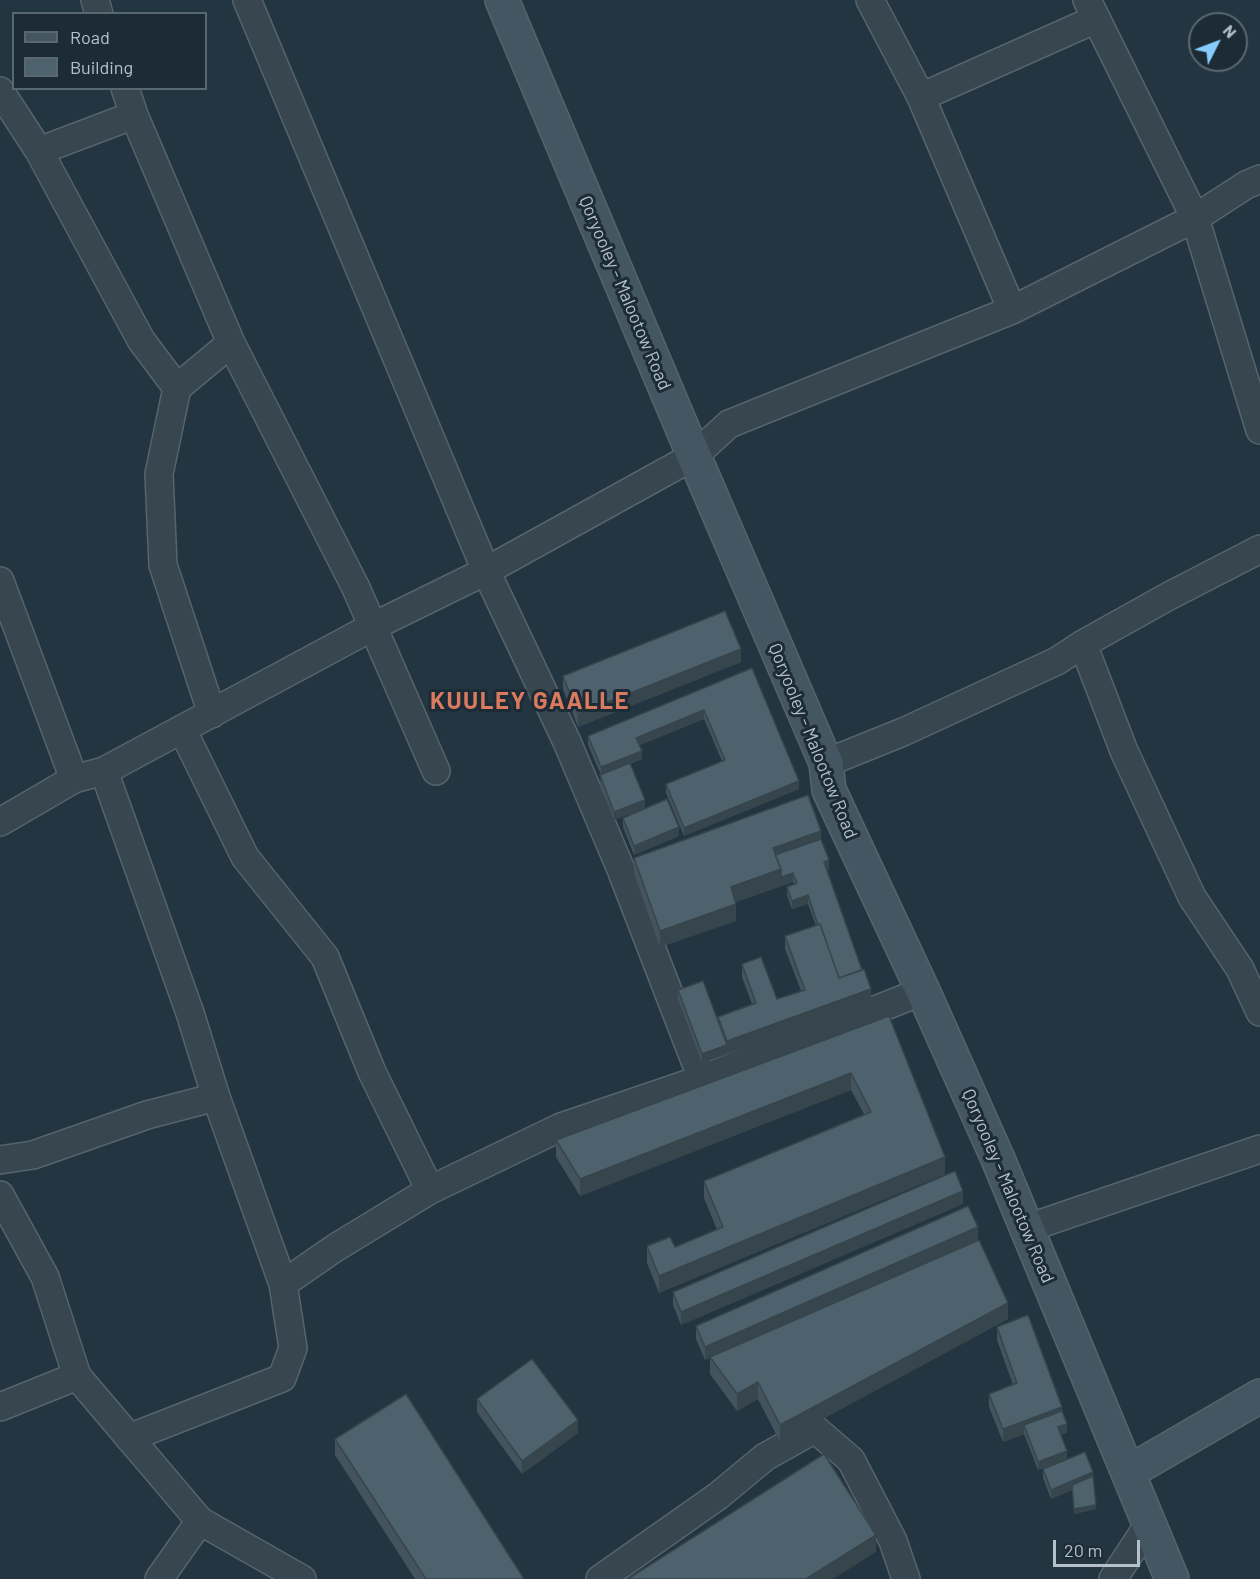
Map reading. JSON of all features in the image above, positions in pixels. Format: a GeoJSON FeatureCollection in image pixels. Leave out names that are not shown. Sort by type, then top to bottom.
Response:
{"type":"FeatureCollection","features":[{"type":"Feature","properties":{"kind":"street"},"geometry":{"type":"LineString","coordinates":[[246,0],[486,571],[567,742],[622,872],[702,1079]]}},
{"type":"Feature","properties":{"kind":"street","name":"Qoryooley - Malootow Road"},"geometry":{"type":"LineString","coordinates":[[502,0],[826,763],[829,790],[998,1159],[1025,1229],[1172,1579]]}},
{"type":"Feature","properties":{"kind":"street"},"geometry":{"type":"LineString","coordinates":[[870,0],[921,97],[1012,310]]}},
{"type":"Feature","properties":{"kind":"street"},"geometry":{"type":"LineString","coordinates":[[921,97],[1091,9],[1195,218],[1260,430]]}},
{"type":"Feature","properties":{"kind":"street"},"geometry":{"type":"LineString","coordinates":[[126,90],[134,115],[231,343],[356,588],[436,771]]}},
{"type":"Feature","properties":{"kind":"street"},"geometry":{"type":"LineString","coordinates":[[0,91],[39,151],[141,340],[177,388]]}},
{"type":"Feature","properties":{"kind":"street"},"geometry":{"type":"LineString","coordinates":[[39,151],[134,115]]}},
{"type":"Feature","properties":{"kind":"street"},"geometry":{"type":"LineString","coordinates":[[0,822],[74,779],[104,771],[372,627],[486,571],[694,456],[729,424],[1012,310],[1195,218],[1246,185],[1260,179]]}},
{"type":"Feature","properties":{"kind":"street"},"geometry":{"type":"LineString","coordinates":[[212,714],[163,565],[159,474],[177,388],[231,343]]}},
{"type":"Feature","properties":{"kind":"street"},"geometry":{"type":"LineString","coordinates":[[826,763],[903,732],[1047,666],[1169,596],[1260,549]]}},
{"type":"Feature","properties":{"kind":"street"},"geometry":{"type":"LineString","coordinates":[[0,581],[74,779]]}},
{"type":"Feature","properties":{"kind":"street"},"geometry":{"type":"LineString","coordinates":[[1083,644],[1124,751],[1192,897],[1250,963],[1260,1012]]}},
{"type":"Feature","properties":{"kind":"street"},"geometry":{"type":"LineString","coordinates":[[182,729],[245,857],[325,957],[372,1072],[430,1190]]}},
{"type":"Feature","properties":{"kind":"street"},"geometry":{"type":"LineString","coordinates":[[104,771],[283,1284],[293,1348],[282,1378],[129,1438]]}},
{"type":"Feature","properties":{"kind":"street"},"geometry":{"type":"LineString","coordinates":[[283,1284],[335,1248],[430,1190],[561,1127],[702,1079],[923,991]]}},
{"type":"Feature","properties":{"kind":"street"},"geometry":{"type":"LineString","coordinates":[[0,1160],[33,1155],[147,1115],[216,1097]]}},
{"type":"Feature","properties":{"kind":"street"},"geometry":{"type":"LineString","coordinates":[[1025,1229],[1260,1149]]}},
{"type":"Feature","properties":{"kind":"street"},"geometry":{"type":"LineString","coordinates":[[0,1195],[45,1277],[76,1376],[200,1521],[302,1579]]}},
{"type":"Feature","properties":{"kind":"street"},"geometry":{"type":"LineString","coordinates":[[0,1407],[76,1376]]}},
{"type":"Feature","properties":{"kind":"street"},"geometry":{"type":"LineString","coordinates":[[1129,1472],[1258,1393]]}},
{"type":"Feature","properties":{"kind":"street"},"geometry":{"type":"LineString","coordinates":[[600,1579],[718,1496],[765,1457],[815,1429],[851,1460],[892,1541],[906,1579]]}},
{"type":"Feature","properties":{"kind":"street"},"geometry":{"type":"LineString","coordinates":[[159,1579],[200,1521]]}},
{"type":"Feature","properties":{"kind":"street"},"geometry":{"type":"LineString","coordinates":[[1113,1579],[1149,1524]]}},
{"type":"Feature","properties":{"kind":"building"},"geometry":{"type":"Polygon","coordinates":[[[725,611],[741,649],[578,714],[563,676],[725,611]]]}},
{"type":"Feature","properties":{"kind":"building"},"geometry":{"type":"Polygon","coordinates":[[[752,668],[799,781],[684,828],[666,784],[725,760],[704,710],[636,738],[642,751],[601,767],[588,736],[752,668]]]}},
{"type":"Feature","properties":{"kind":"building"},"geometry":{"type":"Polygon","coordinates":[[[630,763],[645,800],[614,812],[600,775],[630,763]]]}},
{"type":"Feature","properties":{"kind":"building"},"geometry":{"type":"Polygon","coordinates":[[[808,795],[821,831],[773,848],[781,869],[731,887],[736,904],[660,931],[634,858],[808,795]]]}},
{"type":"Feature","properties":{"kind":"building"},"geometry":{"type":"Polygon","coordinates":[[[667,799],[679,827],[634,846],[623,818],[667,799]]]}},
{"type":"Feature","properties":{"kind":"building"},"geometry":{"type":"Polygon","coordinates":[[[821,839],[829,860],[824,862],[862,970],[839,978],[808,895],[792,901],[787,887],[797,883],[793,873],[781,877],[781,869],[775,855],[821,839]]]}},
{"type":"Feature","properties":{"kind":"building"},"geometry":{"type":"Polygon","coordinates":[[[820,924],[839,978],[864,969],[871,989],[727,1041],[718,1017],[756,1003],[742,964],[761,957],[777,999],[805,990],[785,936],[820,924]]]}},
{"type":"Feature","properties":{"kind":"building"},"geometry":{"type":"Polygon","coordinates":[[[703,981],[727,1045],[702,1054],[678,990],[703,981]]]}},
{"type":"Feature","properties":{"kind":"building"},"geometry":{"type":"Polygon","coordinates":[[[889,1016],[945,1157],[659,1276],[647,1246],[670,1237],[675,1247],[723,1227],[704,1181],[871,1112],[851,1073],[580,1179],[556,1140],[889,1016]]]}},
{"type":"Feature","properties":{"kind":"building"},"geometry":{"type":"Polygon","coordinates":[[[955,1171],[963,1191],[681,1312],[673,1292],[955,1171]]]}},
{"type":"Feature","properties":{"kind":"building"},"geometry":{"type":"Polygon","coordinates":[[[968,1206],[978,1227],[705,1347],[696,1326],[968,1206]]]}},
{"type":"Feature","properties":{"kind":"building"},"geometry":{"type":"Polygon","coordinates":[[[979,1240],[1008,1303],[780,1425],[758,1382],[737,1394],[710,1357],[979,1240]]]}},
{"type":"Feature","properties":{"kind":"building"},"geometry":{"type":"Polygon","coordinates":[[[1028,1315],[1062,1407],[1003,1429],[989,1394],[1017,1383],[997,1327],[1028,1315]]]}},
{"type":"Feature","properties":{"kind":"building"},"geometry":{"type":"Polygon","coordinates":[[[532,1359],[578,1420],[522,1461],[477,1399],[532,1359]]]}},
{"type":"Feature","properties":{"kind":"building"},"geometry":{"type":"Polygon","coordinates":[[[406,1394],[524,1579],[426,1579],[335,1439],[406,1394]]]}},
{"type":"Feature","properties":{"kind":"building"},"geometry":{"type":"Polygon","coordinates":[[[1062,1411],[1067,1424],[1058,1427],[1067,1451],[1038,1462],[1024,1425],[1062,1411]]]}},
{"type":"Feature","properties":{"kind":"building"},"geometry":{"type":"Polygon","coordinates":[[[1085,1452],[1093,1472],[1051,1490],[1043,1469],[1085,1452]]]}},
{"type":"Feature","properties":{"kind":"building"},"geometry":{"type":"Polygon","coordinates":[[[824,1454],[876,1535],[806,1579],[628,1579],[824,1454]]]}},
{"type":"Feature","properties":{"kind":"building"},"geometry":{"type":"Polygon","coordinates":[[[1093,1476],[1096,1505],[1074,1509],[1072,1485],[1093,1476]]]}},
{"type":"Feature","properties":{"kind":"district","name":"KUULEY GAALLE"},"geometry":{"type":"Point","coordinates":[530,701]}}]}
